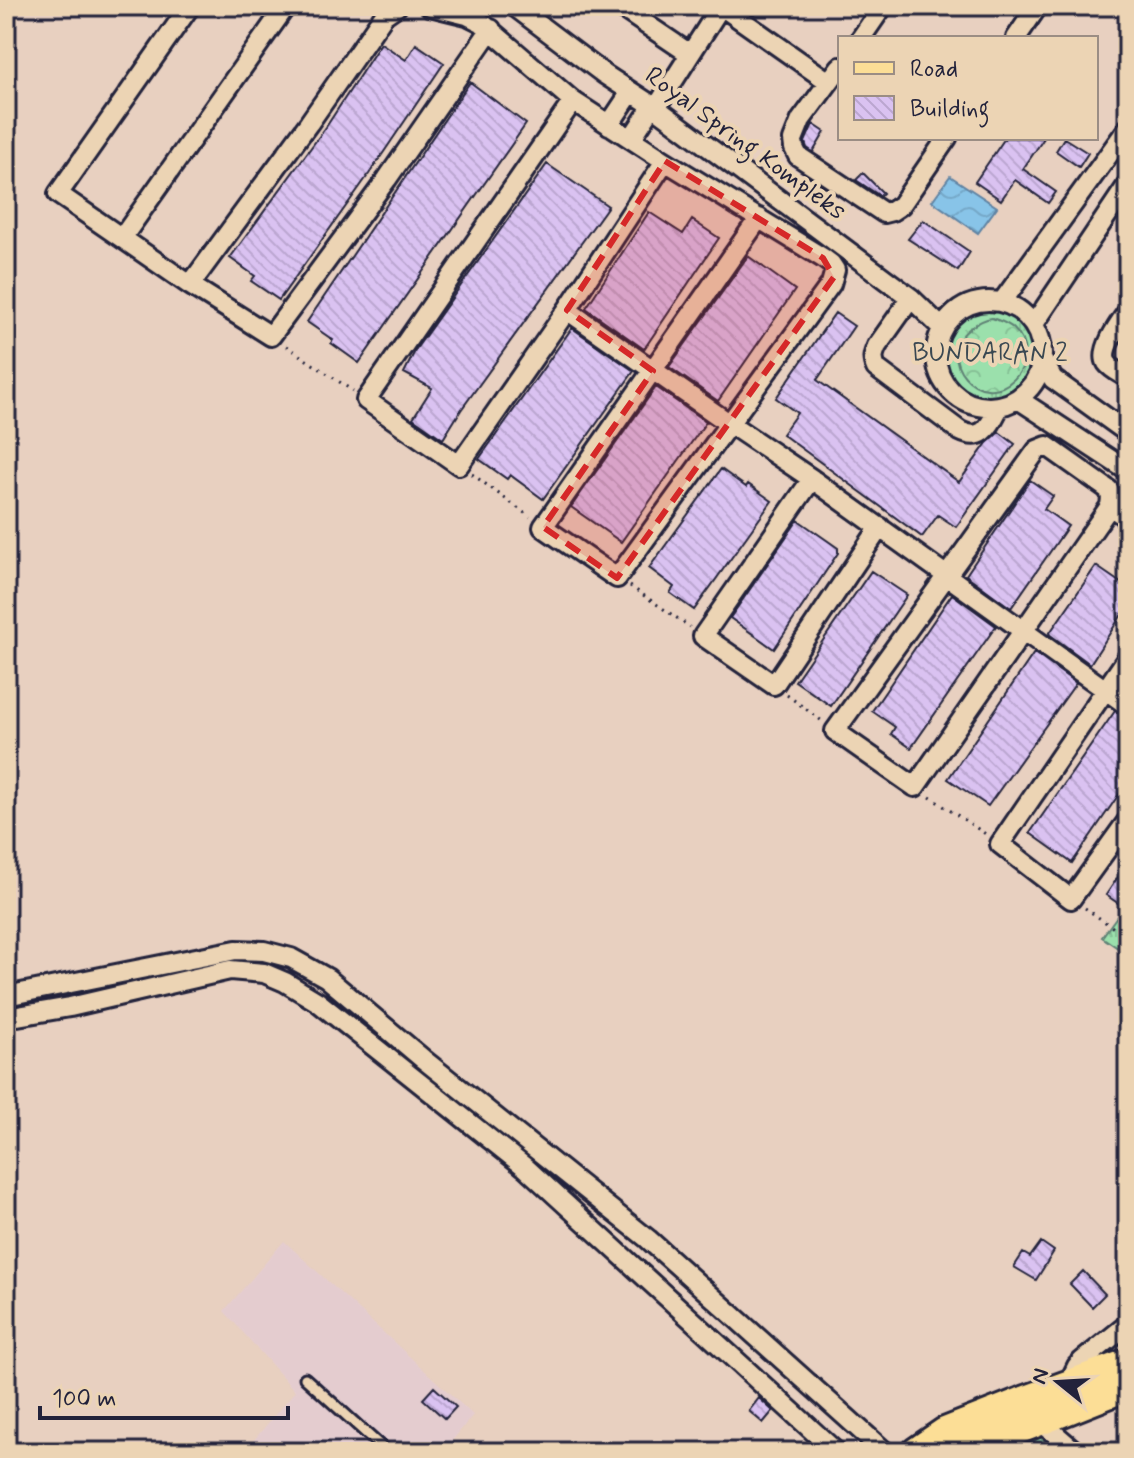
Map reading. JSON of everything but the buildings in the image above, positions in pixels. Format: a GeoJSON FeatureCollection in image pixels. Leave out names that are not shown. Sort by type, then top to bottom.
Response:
{"type":"FeatureCollection","features":[{"type":"Feature","properties":{"kind":"main road"},"geometry":{"type":"LineString","coordinates":[[1070,1398],[1128,1363]]}},
{"type":"Feature","properties":{"kind":"main road"},"geometry":{"type":"LineString","coordinates":[[916,1452],[945,1432],[1070,1398],[1128,1386]]}},
{"type":"Feature","properties":{"kind":"main road"},"geometry":{"type":"LineString","coordinates":[[967,1452],[1002,1436],[1030,1411]]}},
{"type":"Feature","properties":{"kind":"street"},"geometry":{"type":"LineString","coordinates":[[190,6],[58,194],[190,285],[271,336],[387,179],[491,29]]}},
{"type":"Feature","properties":{"kind":"street"},"geometry":{"type":"LineString","coordinates":[[122,238],[286,6]]}},
{"type":"Feature","properties":{"kind":"street"},"geometry":{"type":"LineString","coordinates":[[190,285],[384,15],[397,6]]}},
{"type":"Feature","properties":{"kind":"street"},"geometry":{"type":"LineString","coordinates":[[430,6],[467,15],[491,29],[573,101],[665,161],[759,218],[831,264],[835,270],[834,277],[730,424],[617,578],[543,527],[759,218]]}},
{"type":"Feature","properties":{"kind":"street","name":"Royal Spring Kompleks"},"geometry":{"type":"LineString","coordinates":[[514,6],[911,298],[942,328]]}},
{"type":"Feature","properties":{"kind":"street"},"geometry":{"type":"LineString","coordinates":[[619,6],[690,54]]}},
{"type":"Feature","properties":{"kind":"street"},"geometry":{"type":"LineString","coordinates":[[631,139],[721,6],[835,75],[801,120],[793,140],[794,148],[798,156],[884,213],[901,205],[946,140]]}},
{"type":"Feature","properties":{"kind":"street"},"geometry":{"type":"LineString","coordinates":[[862,36],[883,6]]}},
{"type":"Feature","properties":{"kind":"street"},"geometry":{"type":"LineString","coordinates":[[1017,36],[1038,6]]}},
{"type":"Feature","properties":{"kind":"street"},"geometry":{"type":"LineString","coordinates":[[609,125],[631,92]]}},
{"type":"Feature","properties":{"kind":"street"},"geometry":{"type":"LineString","coordinates":[[573,101],[366,400],[459,465],[567,310],[665,161]]}},
{"type":"Feature","properties":{"kind":"street"},"geometry":{"type":"LineString","coordinates":[[1002,302],[1128,128]]}},
{"type":"Feature","properties":{"kind":"street"},"geometry":{"type":"LineString","coordinates":[[1034,324],[1128,184]]}},
{"type":"Feature","properties":{"kind":"street"},"geometry":{"type":"LineString","coordinates":[[911,298],[877,346],[873,361],[876,368],[969,435],[977,436],[983,432],[1000,406]]}},
{"type":"Feature","properties":{"kind":"street"},"geometry":{"type":"LineString","coordinates":[[1042,359],[1035,381],[1018,399],[989,408],[969,404],[952,393],[937,367],[938,337],[955,312],[973,303],[1002,302],[1020,310],[1034,324],[1039,335],[1042,359],[1053,379],[1128,433]]}},
{"type":"Feature","properties":{"kind":"street"},"geometry":{"type":"LineString","coordinates":[[567,310],[812,479],[1128,706]]}},
{"type":"Feature","properties":{"kind":"street"},"geometry":{"type":"LineString","coordinates":[[1128,311],[1110,340],[1105,358],[1107,364],[1128,378]]}},
{"type":"Feature","properties":{"kind":"street"},"geometry":{"type":"LineString","coordinates":[[1018,399],[1128,471]]}},
{"type":"Feature","properties":{"kind":"street"},"geometry":{"type":"LineString","coordinates":[[1047,446],[1053,448],[1109,490],[1110,506],[915,787],[835,731],[1037,450],[1047,446]]}},
{"type":"Feature","properties":{"kind":"street"},"geometry":{"type":"LineString","coordinates":[[812,479],[703,636],[774,685],[880,527]]}},
{"type":"Feature","properties":{"kind":"street"},"geometry":{"type":"LineString","coordinates":[[1110,506],[1128,519]]}},
{"type":"Feature","properties":{"kind":"street"},"geometry":{"type":"LineString","coordinates":[[1128,657],[1000,844],[1071,899],[1128,820]]}},
{"type":"Feature","properties":{"kind":"street"},"geometry":{"type":"LineString","coordinates":[[6,996],[236,950],[264,951],[291,958],[327,978],[648,1239],[885,1452]]}},
{"type":"Feature","properties":{"kind":"street"},"geometry":{"type":"LineString","coordinates":[[6,1018],[70,1007],[230,970],[264,973],[285,982],[318,1002],[525,1167],[836,1452]]}},
{"type":"Feature","properties":{"kind":"street"},"geometry":{"type":"LineString","coordinates":[[1070,1398],[1073,1373],[1082,1361],[1128,1324]]}},
{"type":"Feature","properties":{"kind":"street"},"geometry":{"type":"LineString","coordinates":[[1030,1411],[1076,1452]]}},
{"type":"Feature","properties":{"kind":"lane"},"geometry":{"type":"LineString","coordinates":[[305,1378],[387,1452]]}},
{"type":"Feature","properties":{"kind":"path"},"geometry":{"type":"LineString","coordinates":[[271,336],[366,400]]}},
{"type":"Feature","properties":{"kind":"path"},"geometry":{"type":"LineString","coordinates":[[459,465],[543,527]]}},
{"type":"Feature","properties":{"kind":"path"},"geometry":{"type":"LineString","coordinates":[[617,578],[703,636]]}},
{"type":"Feature","properties":{"kind":"path"},"geometry":{"type":"LineString","coordinates":[[774,685],[835,731]]}},
{"type":"Feature","properties":{"kind":"path"},"geometry":{"type":"LineString","coordinates":[[915,787],[1000,844]]}},
{"type":"Feature","properties":{"kind":"path"},"geometry":{"type":"LineString","coordinates":[[1071,899],[1128,938]]}},
{"type":"Feature","properties":{"kind":"highlighted area"},"geometry":{"type":"Polygon","coordinates":[[[665,161],[823,258],[834,277],[617,578],[543,527],[653,371],[567,310],[665,161]]]}},
{"type":"Feature","properties":{"kind":"shaded area"},"geometry":{"type":"Polygon","coordinates":[[[284,1241],[473,1415],[443,1452],[244,1452],[295,1391],[224,1311],[284,1241]]]}},
{"type":"Feature","properties":{"kind":"green space"},"geometry":{"type":"Polygon","coordinates":[[[988,306],[1006,309],[1022,320],[1033,336],[1036,354],[1033,372],[1022,388],[1006,399],[988,402],[970,399],[954,388],[943,372],[940,354],[943,336],[954,320],[970,309],[988,306]]]}},
{"type":"Feature","properties":{"kind":"green space","name":"BUNDARAN 2"},"geometry":{"type":"Polygon","coordinates":[[[992,318],[1014,329],[1022,341],[1025,354],[1022,367],[1014,379],[1001,387],[987,389],[965,377],[958,366],[956,353],[960,340],[970,328],[992,318]]]}},
{"type":"Feature","properties":{"kind":"green space"},"geometry":{"type":"Polygon","coordinates":[[[1128,901],[1128,955],[1102,937],[1128,901]]]}},
{"type":"Feature","properties":{"kind":"green space"},"geometry":{"type":"Polygon","coordinates":[[[1039,1436],[1055,1452],[1017,1452],[1039,1436]]]}},
{"type":"Feature","properties":{"kind":"water"},"geometry":{"type":"Polygon","coordinates":[[[950,176],[997,207],[978,233],[932,201],[950,176]]]}}]}
